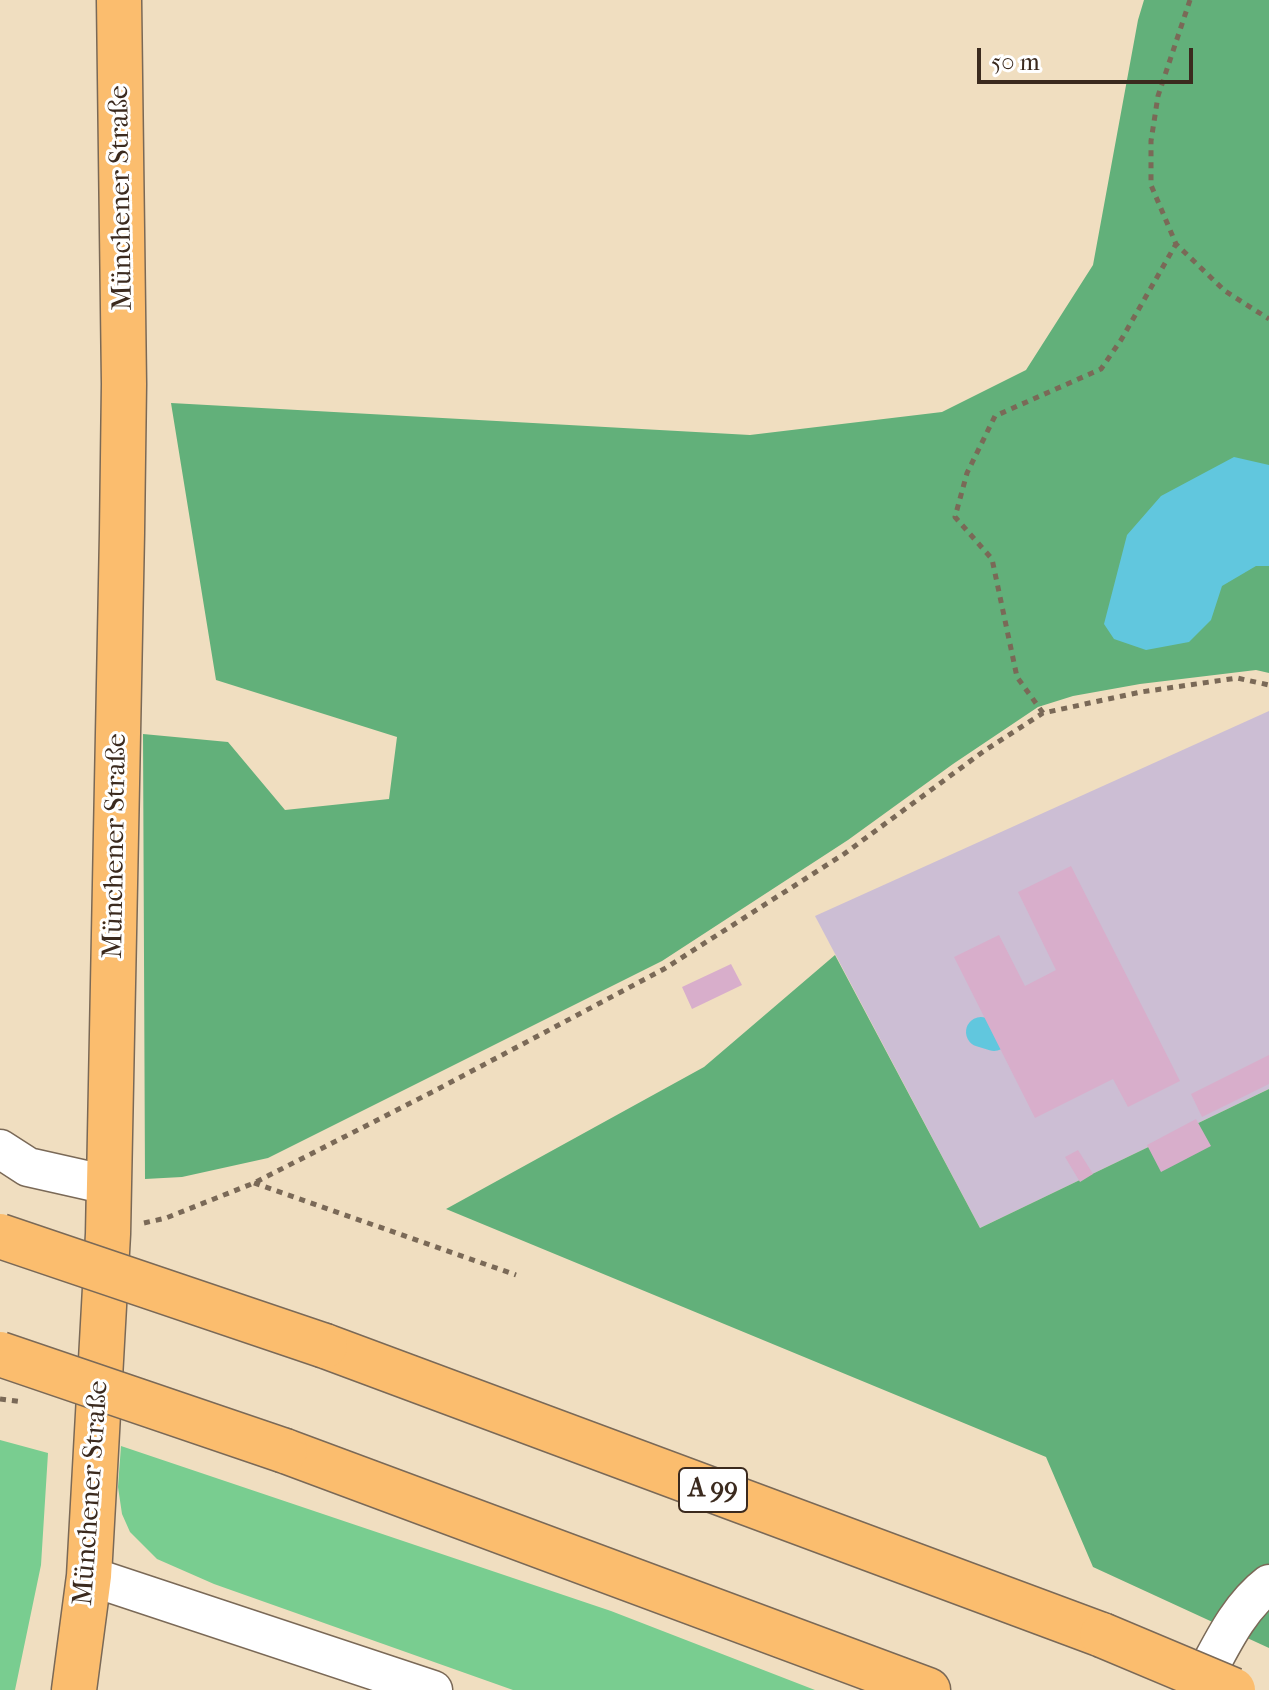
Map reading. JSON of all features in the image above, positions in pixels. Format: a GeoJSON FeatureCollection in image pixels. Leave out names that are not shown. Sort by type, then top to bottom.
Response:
{"type":"FeatureCollection","features":[{"type":"Feature","properties":{"kind":"main road","name":"Münchener Straße"},"geometry":{"type":"LineString","coordinates":[[74,1690],[89,1576],[108,1204],[123,474],[119,0]]}},
{"type":"Feature","properties":{"kind":"main road","name":"A 99"},"geometry":{"type":"LineString","coordinates":[[0,1236],[325,1346],[1102,1635],[1233,1690]]}},
{"type":"Feature","properties":{"kind":"main road"},"geometry":{"type":"LineString","coordinates":[[0,1354],[285,1451],[928,1690]]}},
{"type":"Feature","properties":{"kind":"lane"},"geometry":{"type":"LineString","coordinates":[[0,1149],[28,1167],[108,1204]]}},
{"type":"Feature","properties":{"kind":"lane"},"geometry":{"type":"LineString","coordinates":[[89,1576],[433,1690]]}},
{"type":"Feature","properties":{"kind":"lane"},"geometry":{"type":"LineString","coordinates":[[1197,1690],[1233,1624],[1254,1595],[1269,1584]]}},
{"type":"Feature","properties":{"kind":"path"},"geometry":{"type":"LineString","coordinates":[[1190,0],[1158,96],[1151,141],[1151,185],[1176,244],[1225,291],[1269,319]]}},
{"type":"Feature","properties":{"kind":"path"},"geometry":{"type":"LineString","coordinates":[[1043,713],[1017,677],[992,559],[955,517],[967,473],[995,416],[1101,369],[1176,244]]}},
{"type":"Feature","properties":{"kind":"path"},"geometry":{"type":"LineString","coordinates":[[108,1204],[131,1225],[166,1218],[254,1183],[451,1082],[664,969],[844,854],[984,751],[1043,713],[1141,692],[1237,678],[1269,685]]}},
{"type":"Feature","properties":{"kind":"path"},"geometry":{"type":"LineString","coordinates":[[254,1183],[516,1275]]}},
{"type":"Feature","properties":{"kind":"shaded area"},"geometry":{"type":"Polygon","coordinates":[[[1269,711],[1269,1089],[980,1228],[815,916],[1269,711]]]}},
{"type":"Feature","properties":{"kind":"green space"},"geometry":{"type":"Polygon","coordinates":[[[1144,0],[1269,0],[1269,673],[1256,670],[1140,684],[1073,696],[1038,707],[848,840],[662,961],[268,1158],[182,1177],[145,1179],[143,734],[228,742],[285,810],[389,799],[397,737],[216,680],[171,403],[750,435],[942,412],[1026,370],[1093,265],[1144,0]]]}},
{"type":"Feature","properties":{"kind":"green space"},"geometry":{"type":"Polygon","coordinates":[[[835,955],[980,1228],[1269,1089],[1269,1648],[1093,1567],[1046,1457],[446,1209],[704,1067],[835,955]]]}},
{"type":"Feature","properties":{"kind":"green space"},"geometry":{"type":"Polygon","coordinates":[[[0,1440],[48,1453],[41,1565],[15,1690],[0,1690],[0,1440]]]}},
{"type":"Feature","properties":{"kind":"green space"},"geometry":{"type":"Polygon","coordinates":[[[121,1446],[611,1611],[815,1690],[513,1690],[214,1584],[157,1559],[130,1532],[122,1514],[118,1487],[121,1446]]]}},
{"type":"Feature","properties":{"kind":"water"},"geometry":{"type":"Polygon","coordinates":[[[1234,457],[1269,465],[1269,566],[1256,566],[1222,586],[1211,620],[1189,642],[1146,650],[1114,639],[1104,624],[1127,535],[1161,496],[1234,457]]]}},
{"type":"Feature","properties":{"kind":"building"},"geometry":{"type":"Polygon","coordinates":[[[1071,866],[1180,1081],[1128,1107],[1113,1079],[1035,1118],[954,957],[999,935],[1025,986],[1056,970],[1018,892],[1071,866]]]}},
{"type":"Feature","properties":{"kind":"building"},"geometry":{"type":"Polygon","coordinates":[[[731,964],[742,985],[692,1009],[682,987],[731,964]]]}},
{"type":"Feature","properties":{"kind":"building"},"geometry":{"type":"Polygon","coordinates":[[[1269,1055],[1269,1084],[1202,1117],[1191,1094],[1269,1055]]]}},
{"type":"Feature","properties":{"kind":"building"},"geometry":{"type":"Polygon","coordinates":[[[1196,1119],[1211,1146],[1161,1172],[1147,1145],[1196,1119]]]}},
{"type":"Feature","properties":{"kind":"building"},"geometry":{"type":"Polygon","coordinates":[[[1078,1150],[1093,1174],[1080,1182],[1065,1157],[1078,1150]]]}},
{"type":"Feature","properties":{"kind":"waterway"},"geometry":{"type":"LineString","coordinates":[[981,1032],[994,1036]]}}]}
